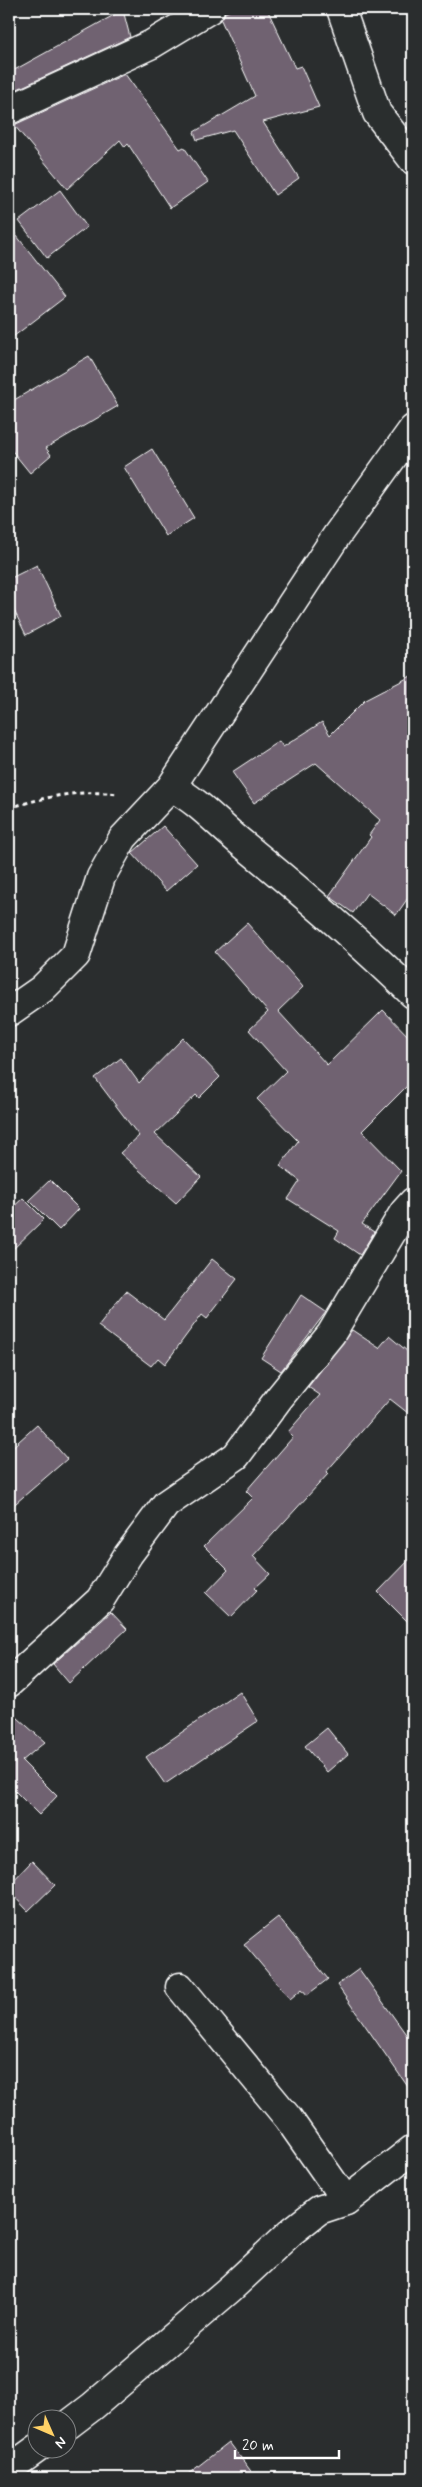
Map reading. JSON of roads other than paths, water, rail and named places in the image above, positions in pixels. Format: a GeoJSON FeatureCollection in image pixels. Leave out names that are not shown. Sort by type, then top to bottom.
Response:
{"type":"FeatureCollection","features":[{"type":"Feature","properties":{"kind":"street"},"geometry":{"type":"LineString","coordinates":[[9,110],[152,44],[210,9]]}},
{"type":"Feature","properties":{"kind":"street"},"geometry":{"type":"LineString","coordinates":[[341,9],[377,113],[413,160]]}},
{"type":"Feature","properties":{"kind":"street"},"geometry":{"type":"LineString","coordinates":[[9,1012],[42,989],[76,955],[101,877],[123,838],[171,787],[336,535],[413,429]]}},
{"type":"Feature","properties":{"kind":"street"},"geometry":{"type":"LineString","coordinates":[[171,787],[191,797],[225,829],[323,910],[413,994]]}},
{"type":"Feature","properties":{"kind":"street"},"geometry":{"type":"LineString","coordinates":[[9,1683],[100,1600],[128,1554],[166,1504],[236,1456],[279,1398],[331,1334],[404,1212],[413,1202]]}},
{"type":"Feature","properties":{"kind":"street"},"geometry":{"type":"LineString","coordinates":[[180,1987],[288,2118],[346,2201]]}},
{"type":"Feature","properties":{"kind":"street"},"geometry":{"type":"LineString","coordinates":[[78,2417],[231,2288],[291,2232],[320,2210],[346,2201],[413,2149]]}},
{"type":"Feature","properties":{"kind":"street"},"geometry":{"type":"LineString","coordinates":[[9,2469],[28,2455]]}}]}
